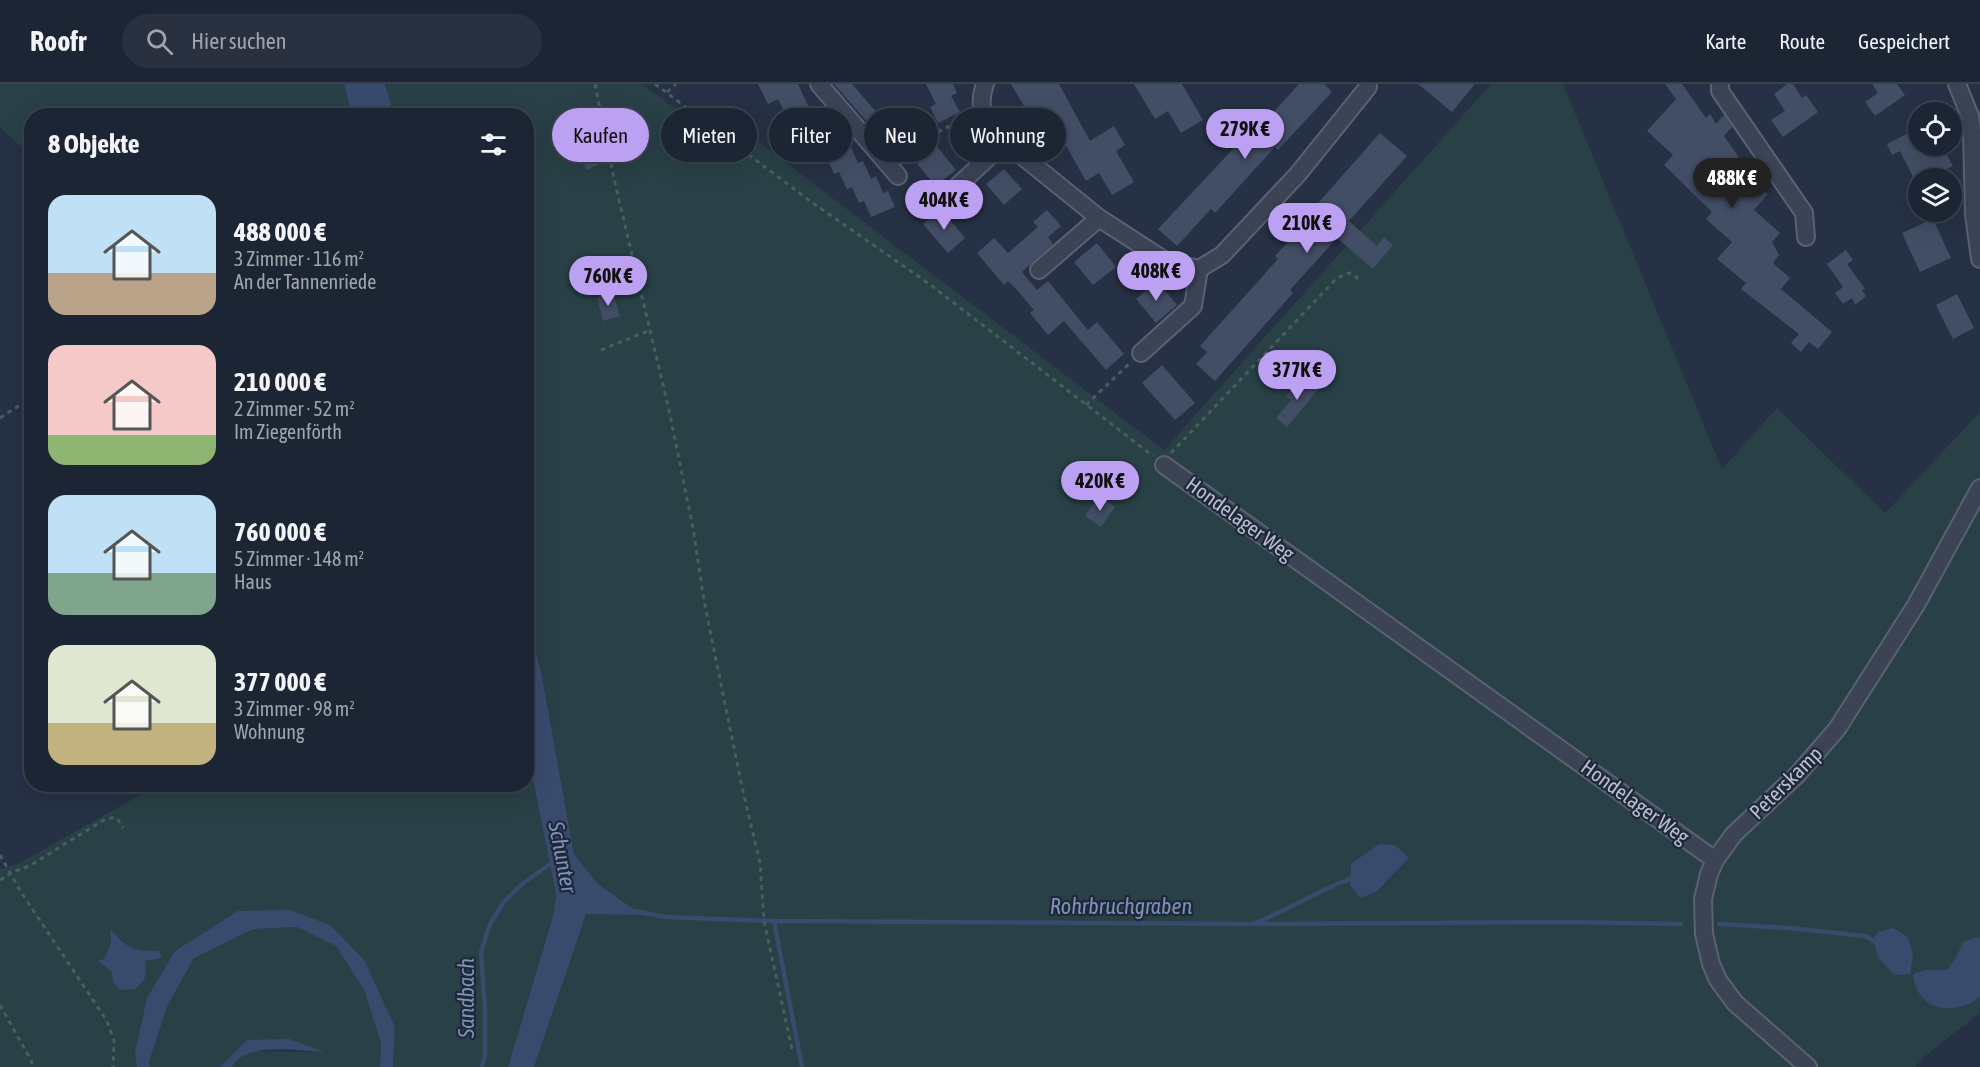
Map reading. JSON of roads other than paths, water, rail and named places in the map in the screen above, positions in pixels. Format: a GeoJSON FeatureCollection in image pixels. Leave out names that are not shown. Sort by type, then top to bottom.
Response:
{"type":"FeatureCollection","features":[{"type":"Feature","properties":{"kind":"street"},"geometry":{"type":"LineString","coordinates":[[819,84],[898,176]]}},
{"type":"Feature","properties":{"kind":"street"},"geometry":{"type":"LineString","coordinates":[[982,108],[985,84]]}},
{"type":"Feature","properties":{"kind":"street"},"geometry":{"type":"LineString","coordinates":[[1720,84],[1720,91],[1803,213],[1806,237]]}},
{"type":"Feature","properties":{"kind":"street"},"geometry":{"type":"LineString","coordinates":[[1957,84],[1970,116],[1972,130],[1974,214],[1980,259]]}},
{"type":"Feature","properties":{"kind":"street"},"geometry":{"type":"LineString","coordinates":[[1030,162],[1099,218],[1167,262],[1199,269],[1222,255],[1298,174],[1367,85]]}},
{"type":"Feature","properties":{"kind":"street"},"geometry":{"type":"LineString","coordinates":[[948,195],[983,162]]}},
{"type":"Feature","properties":{"kind":"street"},"geometry":{"type":"LineString","coordinates":[[1039,270],[1099,218]]}},
{"type":"Feature","properties":{"kind":"street"},"geometry":{"type":"LineString","coordinates":[[1141,353],[1193,306],[1199,269]]}},
{"type":"Feature","properties":{"kind":"street","name":"Hondelager Weg"},"geometry":{"type":"LineString","coordinates":[[1160,462],[1715,860]]}},
{"type":"Feature","properties":{"kind":"street","name":"Peterskamp"},"geometry":{"type":"LineString","coordinates":[[1808,1067],[1735,1003],[1718,980],[1711,964],[1704,934],[1705,888],[1715,860],[1734,834],[1797,776],[1837,729],[1916,605],[1980,488]]}},
{"type":"Feature","properties":{"kind":"water"},"geometry":{"type":"Polygon","coordinates":[[[344,84],[385,84],[392,108],[350,108],[344,84]]]}},
{"type":"Feature","properties":{"kind":"water","name":"Schunter"},"geometry":{"type":"Polygon","coordinates":[[[534,644],[542,676],[574,854],[598,884],[642,915],[586,914],[534,1067],[508,1067],[553,916],[556,895],[534,784],[534,644]]]}},
{"type":"Feature","properties":{"kind":"water"},"geometry":{"type":"Polygon","coordinates":[[[1379,844],[1395,845],[1409,858],[1376,892],[1360,898],[1350,885],[1351,864],[1379,844]]]}},
{"type":"Feature","properties":{"kind":"water"},"geometry":{"type":"Polygon","coordinates":[[[290,910],[330,925],[365,961],[395,1027],[393,1067],[380,1067],[381,1043],[364,990],[336,946],[297,927],[254,929],[194,958],[167,1007],[149,1062],[150,1067],[137,1067],[135,1053],[147,998],[175,951],[238,911],[290,910]]]}},
{"type":"Feature","properties":{"kind":"water"},"geometry":{"type":"Polygon","coordinates":[[[1893,928],[1908,937],[1913,955],[1910,974],[1894,975],[1878,957],[1873,939],[1878,932],[1893,928]]]}},
{"type":"Feature","properties":{"kind":"water"},"geometry":{"type":"Polygon","coordinates":[[[110,929],[131,947],[143,951],[159,951],[162,958],[145,961],[145,976],[135,989],[120,990],[113,982],[112,972],[98,961],[105,958],[111,942],[110,929]]]}},
{"type":"Feature","properties":{"kind":"water"},"geometry":{"type":"Polygon","coordinates":[[[1980,938],[1980,997],[1959,1007],[1938,1007],[1929,1003],[1921,996],[1913,974],[1925,970],[1947,970],[1964,941],[1980,938]]]}},
{"type":"Feature","properties":{"kind":"water"},"geometry":{"type":"Polygon","coordinates":[[[289,1039],[324,1052],[288,1049],[260,1051],[239,1059],[232,1067],[220,1067],[247,1040],[289,1039]]]}},
{"type":"Feature","properties":{"kind":"waterway","name":"Sandbach"},"geometry":{"type":"LineString","coordinates":[[482,1067],[485,1055],[485,1009],[481,952],[490,924],[503,903],[522,884],[553,862]]}},
{"type":"Feature","properties":{"kind":"waterway"},"geometry":{"type":"LineString","coordinates":[[1255,923],[1350,879]]}},
{"type":"Feature","properties":{"kind":"waterway","name":"Rohrbruchgraben"},"geometry":{"type":"LineString","coordinates":[[634,911],[666,917],[774,921],[1681,924]]}},
{"type":"Feature","properties":{"kind":"waterway"},"geometry":{"type":"LineString","coordinates":[[774,921],[802,1067]]}},
{"type":"Feature","properties":{"kind":"waterway","name":"Rohrbruchgraben"},"geometry":{"type":"LineString","coordinates":[[1719,924],[1865,936],[1876,942]]}}]}
